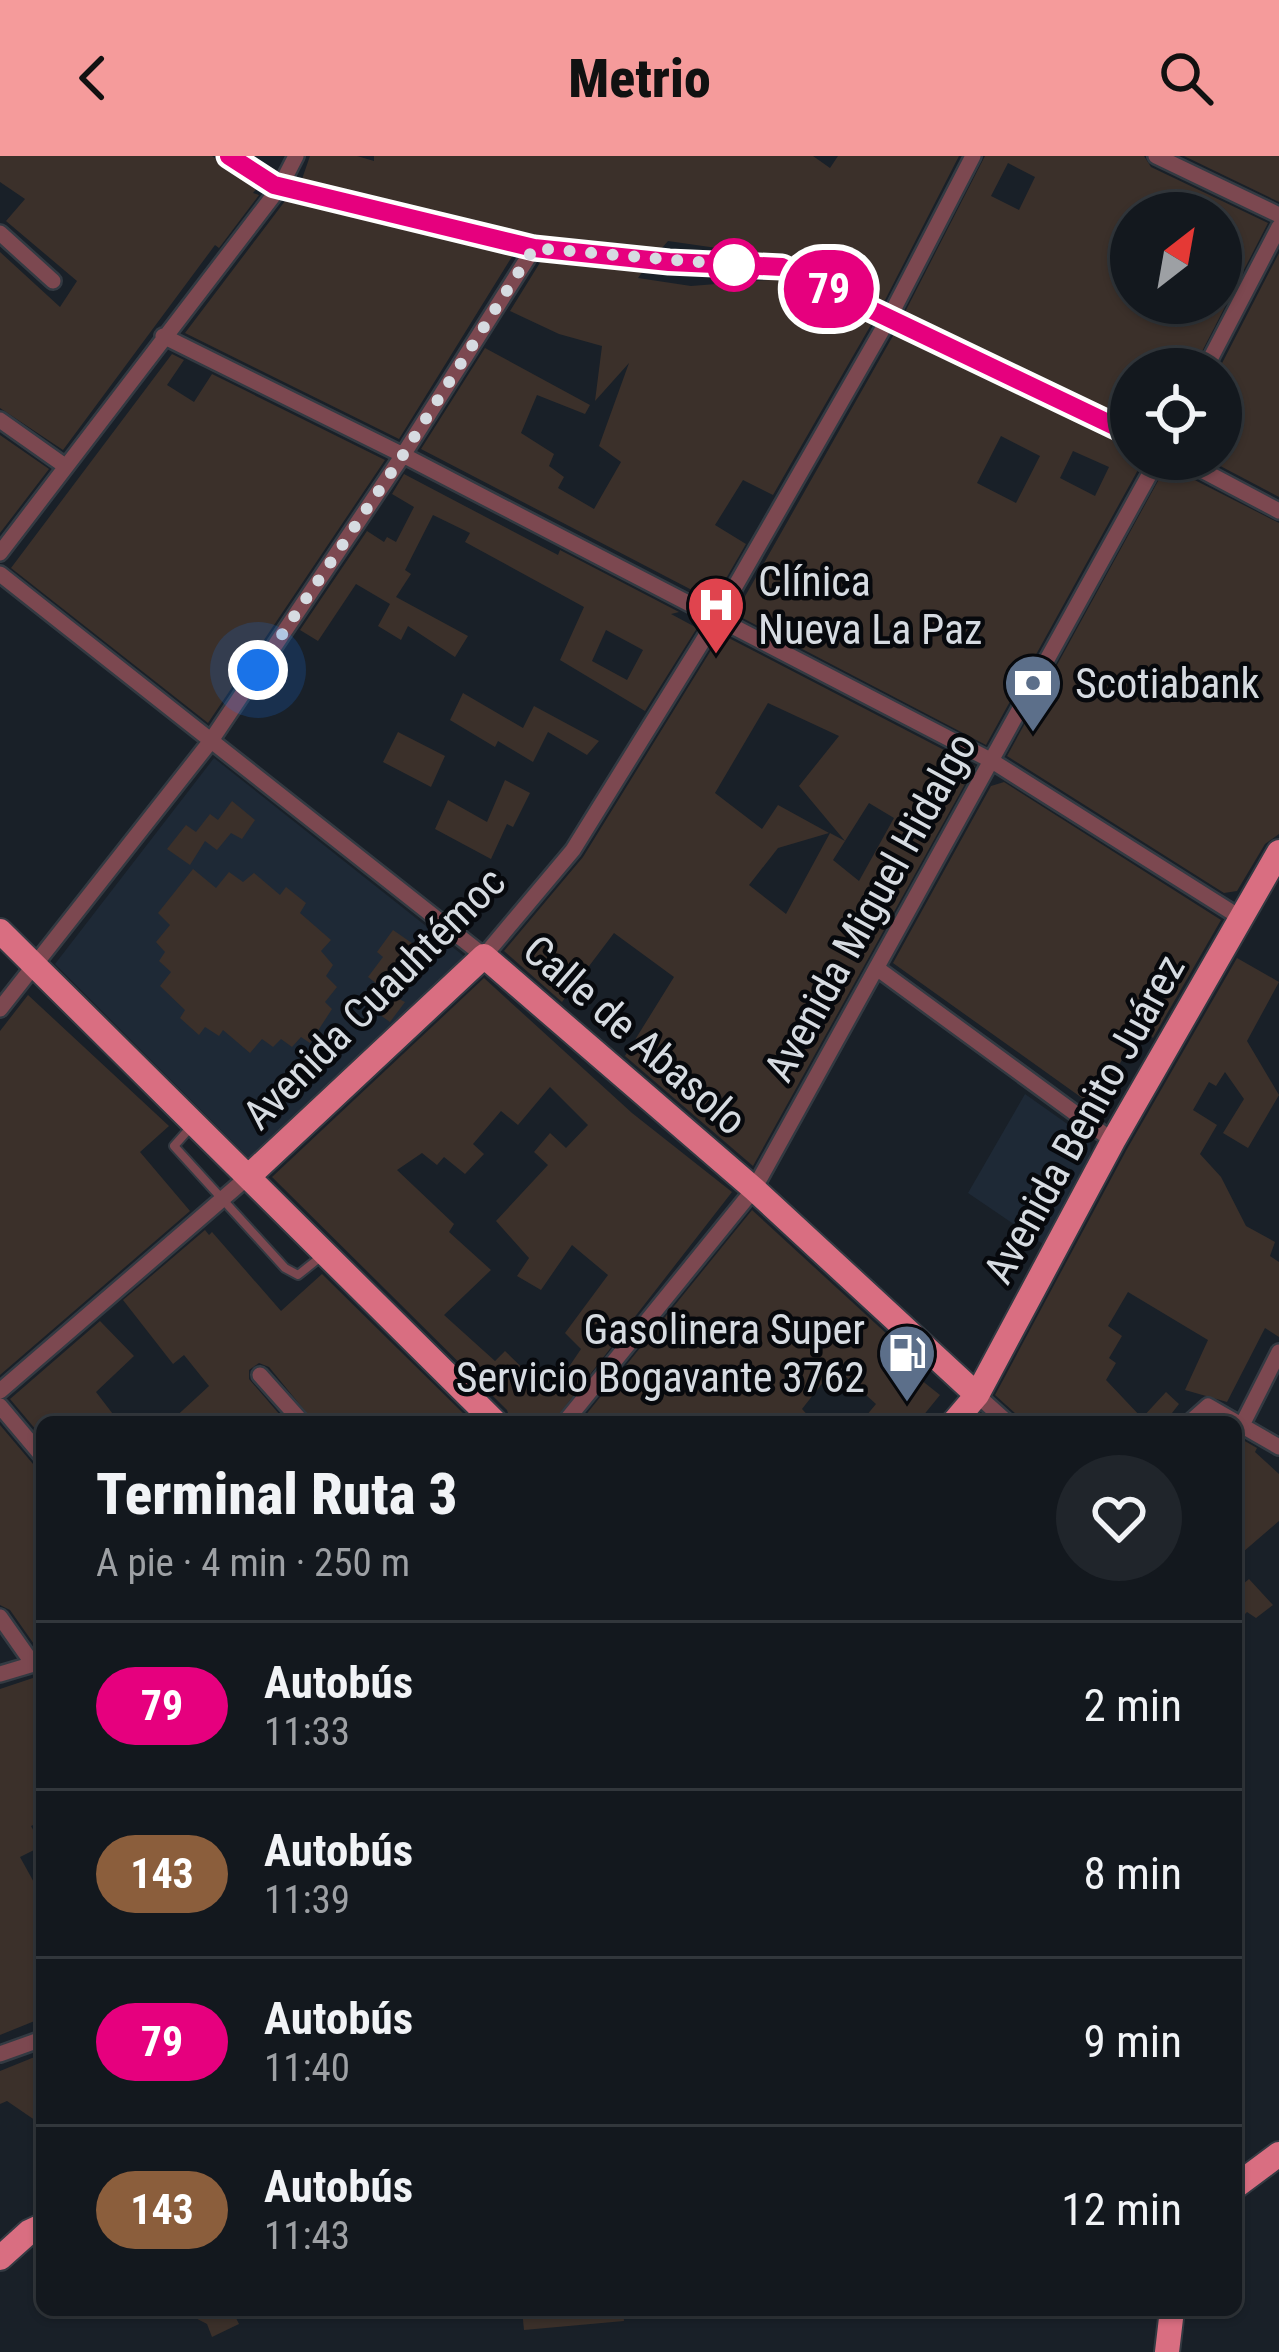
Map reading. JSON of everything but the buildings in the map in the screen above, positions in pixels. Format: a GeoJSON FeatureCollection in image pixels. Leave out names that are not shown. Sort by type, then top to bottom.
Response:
{"type":"FeatureCollection","features":[{"type":"Feature","properties":{"kind":"main road","name":"Avenida Benito Juárez"},"geometry":{"type":"LineString","coordinates":[[959,1416],[977,1395],[1113,1141],[1279,852]]}},
{"type":"Feature","properties":{"kind":"main road"},"geometry":{"type":"LineString","coordinates":[[0,931],[489,1416]]}},
{"type":"Feature","properties":{"kind":"main road","name":"Avenida Cuauhtémoc"},"geometry":{"type":"LineString","coordinates":[[249,1176],[484,956]]}},
{"type":"Feature","properties":{"kind":"main road","name":"Calle de Abasolo"},"geometry":{"type":"LineString","coordinates":[[484,956],[754,1189],[977,1395]]}},
{"type":"Feature","properties":{"kind":"main road"},"geometry":{"type":"LineString","coordinates":[[1242,2182],[1279,2154]]}},
{"type":"Feature","properties":{"kind":"main road"},"geometry":{"type":"LineString","coordinates":[[0,2258],[36,2229]]}},
{"type":"Feature","properties":{"kind":"main road"},"geometry":{"type":"LineString","coordinates":[[1168,2352],[1171,2316]]}},
{"type":"Feature","properties":{"kind":"street"},"geometry":{"type":"LineString","coordinates":[[229,156],[275,188],[534,248],[669,262],[782,267],[1110,424]]}},
{"type":"Feature","properties":{"kind":"street"},"geometry":{"type":"LineString","coordinates":[[0,553],[275,188],[292,156]]}},
{"type":"Feature","properties":{"kind":"street","name":"Avenida Cuauhtémoc"},"geometry":{"type":"LineString","coordinates":[[484,956],[573,850],[717,618],[889,318],[973,156]]}},
{"type":"Feature","properties":{"kind":"street"},"geometry":{"type":"LineString","coordinates":[[1156,156],[1279,215]]}},
{"type":"Feature","properties":{"kind":"street"},"geometry":{"type":"LineString","coordinates":[[1216,348],[1279,226]]}},
{"type":"Feature","properties":{"kind":"street"},"geometry":{"type":"LineString","coordinates":[[0,233],[53,281]]}},
{"type":"Feature","properties":{"kind":"street"},"geometry":{"type":"LineString","coordinates":[[0,1009],[210,742],[403,455],[534,248]]}},
{"type":"Feature","properties":{"kind":"street"},"geometry":{"type":"LineString","coordinates":[[163,335],[992,761],[1241,918]]}},
{"type":"Feature","properties":{"kind":"street"},"geometry":{"type":"LineString","coordinates":[[0,420],[65,466]]}},
{"type":"Feature","properties":{"kind":"street","name":"Avenida Miguel Hidalgo"},"geometry":{"type":"LineString","coordinates":[[570,1416],[754,1189],[1146,480]]}},
{"type":"Feature","properties":{"kind":"street"},"geometry":{"type":"LineString","coordinates":[[1220,480],[1279,511]]}},
{"type":"Feature","properties":{"kind":"street","name":"Calle de Abasolo"},"geometry":{"type":"LineString","coordinates":[[0,574],[484,956]]}},
{"type":"Feature","properties":{"kind":"street"},"geometry":{"type":"LineString","coordinates":[[878,969],[1113,1141]]}},
{"type":"Feature","properties":{"kind":"street","name":"Avenida Cuauhtémoc"},"geometry":{"type":"LineString","coordinates":[[0,1391],[249,1176]]}},
{"type":"Feature","properties":{"kind":"street"},"geometry":{"type":"LineString","coordinates":[[1279,1352],[1243,1424],[1279,1448]]}},
{"type":"Feature","properties":{"kind":"street"},"geometry":{"type":"LineString","coordinates":[[260,1376],[297,1416]]}},
{"type":"Feature","properties":{"kind":"street"},"geometry":{"type":"LineString","coordinates":[[977,1395],[1000,1416]]}},
{"type":"Feature","properties":{"kind":"street"},"geometry":{"type":"LineString","coordinates":[[0,1406],[36,1449]]}},
{"type":"Feature","properties":{"kind":"street"},"geometry":{"type":"LineString","coordinates":[[1197,1416],[1208,1406],[1227,1416]]}},
{"type":"Feature","properties":{"kind":"street"},"geometry":{"type":"LineString","coordinates":[[0,1621],[35,1664],[0,1674]]}},
{"type":"Feature","properties":{"kind":"street"},"geometry":{"type":"LineString","coordinates":[[0,2054],[36,2041]]}},
{"type":"Feature","properties":{"kind":"lane"},"geometry":{"type":"LineString","coordinates":[[196,1123],[174,1146],[294,1274],[326,1252]]}},
{"type":"Feature","properties":{"kind":"shaded area"},"geometry":{"type":"Polygon","coordinates":[[[214,758],[465,957],[250,1159],[55,964],[214,758]]]}},
{"type":"Feature","properties":{"kind":"shaded area"},"geometry":{"type":"Polygon","coordinates":[[[1025,1094],[1090,1140],[1091,1156],[1043,1244],[968,1193],[1025,1094]]]}},
{"type":"Feature","properties":{"kind":"bus line","name":"79"},"geometry":{"type":"LineString","coordinates":[[229,156],[274,185],[534,248],[669,262],[782,267],[1110,424]]}},
{"type":"Feature","properties":{"kind":"place","name":"Clínica Nueva La Paz"},"geometry":{"type":"Point","coordinates":[716,656]}},
{"type":"Feature","properties":{"kind":"place","name":"Scotiabank"},"geometry":{"type":"Point","coordinates":[1033,734]}},
{"type":"Feature","properties":{"kind":"place","name":"Gasolinera Super Servicio Bogavante 3762"},"geometry":{"type":"Point","coordinates":[907,1404]}},
{"type":"Feature","properties":{"kind":"route"},"geometry":{"type":"LineString","coordinates":[[258,670],[403,455],[534,248],[745,266],[734,265]]}}]}
